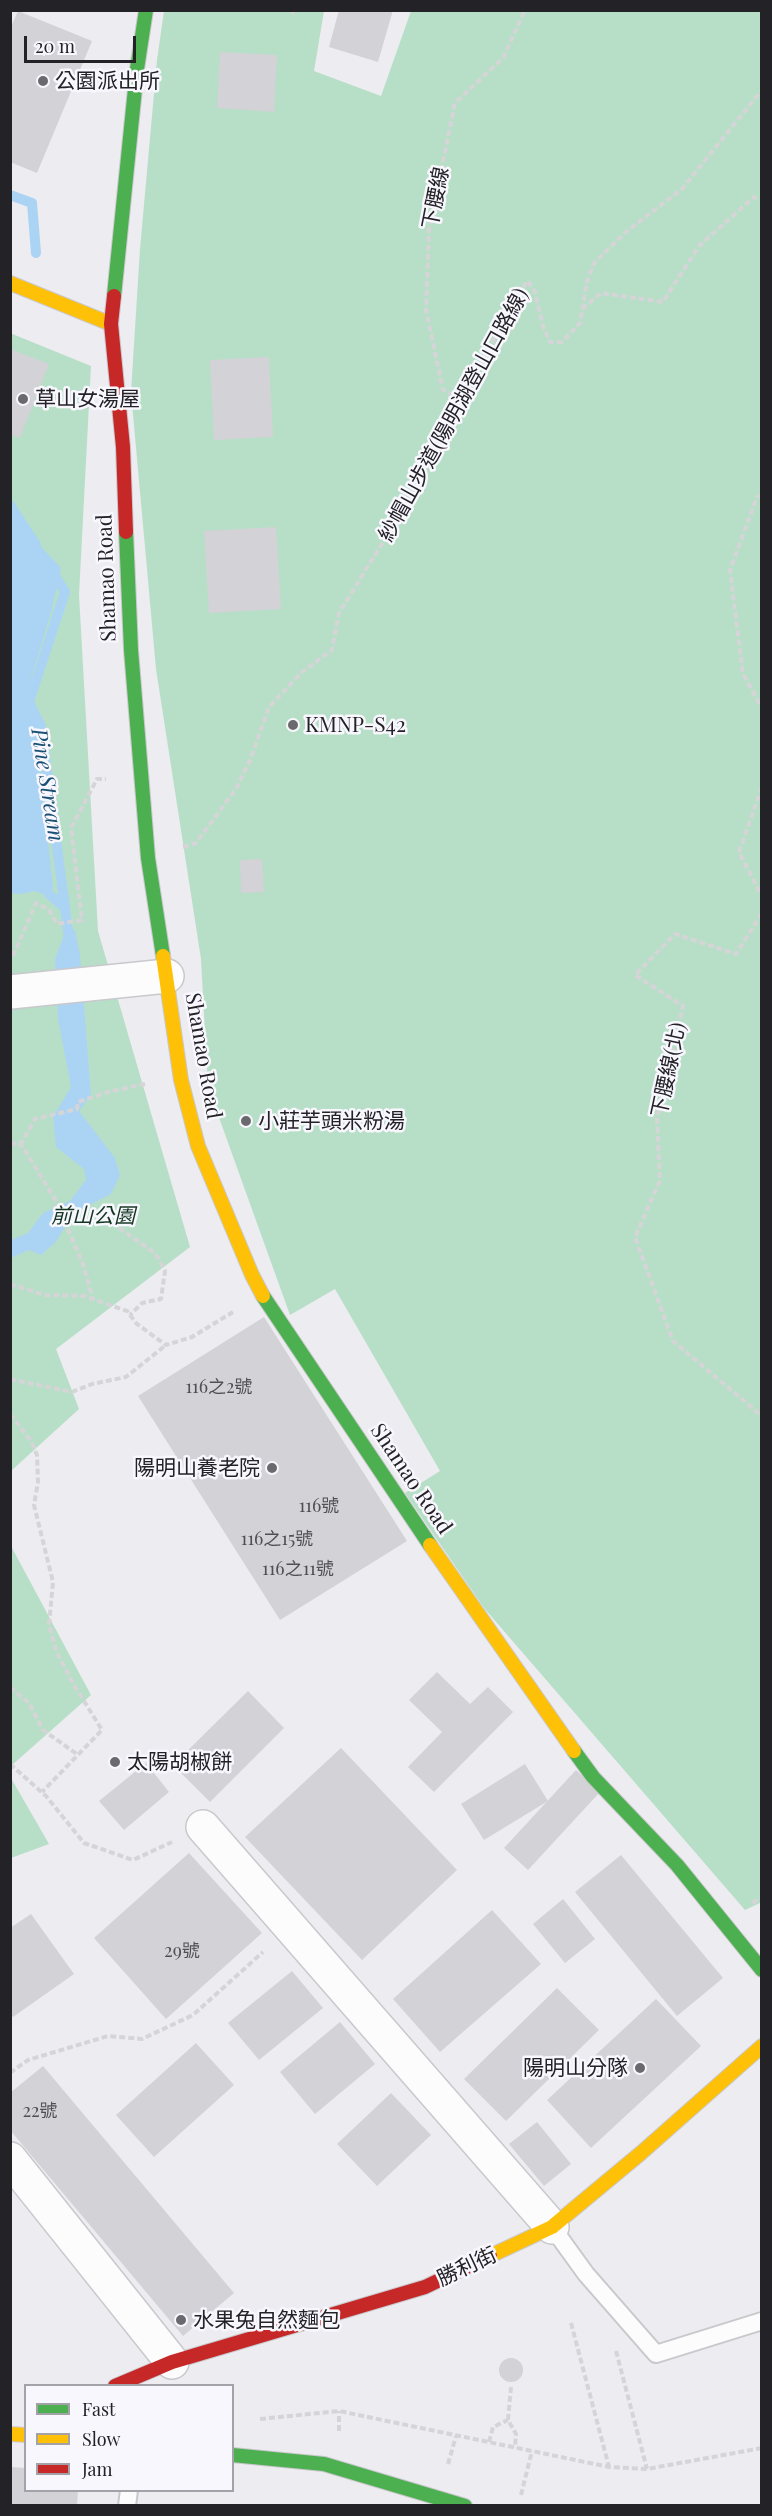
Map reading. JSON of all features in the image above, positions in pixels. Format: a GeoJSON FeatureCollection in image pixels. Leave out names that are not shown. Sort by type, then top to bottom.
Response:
{"type":"FeatureCollection","features":[{"type":"Feature","properties":{"kind":"street","name":"Shamao Road"},"geometry":{"type":"LineString","coordinates":[[146,10],[137,69],[111,324],[123,447],[131,650],[148,858],[182,1080],[198,1146],[252,1275],[262,1293],[477,1615],[593,1776],[677,1865],[762,1970]]}},
{"type":"Feature","properties":{"kind":"street"},"geometry":{"type":"LineString","coordinates":[[10,283],[111,324]]}},
{"type":"Feature","properties":{"kind":"street"},"geometry":{"type":"LineString","coordinates":[[23,991],[167,976]]}},
{"type":"Feature","properties":{"kind":"street"},"geometry":{"type":"LineString","coordinates":[[203,1827],[552,2227]]}},
{"type":"Feature","properties":{"kind":"street","name":"勝利街"},"geometry":{"type":"LineString","coordinates":[[118,2384],[172,2362],[425,2287],[552,2227],[650,2146],[762,2046]]}},
{"type":"Feature","properties":{"kind":"street"},"geometry":{"type":"LineString","coordinates":[[10,2159],[172,2362]]}},
{"type":"Feature","properties":{"kind":"street"},"geometry":{"type":"LineString","coordinates":[[10,2434],[24,2428]]}},
{"type":"Feature","properties":{"kind":"street"},"geometry":{"type":"LineString","coordinates":[[234,2455],[324,2464],[465,2505]]}},
{"type":"Feature","properties":{"kind":"lane"},"geometry":{"type":"LineString","coordinates":[[552,2227],[586,2274],[656,2354],[762,2321]]}},
{"type":"Feature","properties":{"kind":"lane"},"geometry":{"type":"LineString","coordinates":[[411,2488],[418,2505]]}},
{"type":"Feature","properties":{"kind":"path","name":"下腰線"},"geometry":{"type":"LineString","coordinates":[[462,399],[443,390],[426,310],[429,231],[455,103],[503,58],[525,10]]}},
{"type":"Feature","properties":{"kind":"path","name":"紗帽山步道(陽明湖登山口路線)"},"geometry":{"type":"LineString","coordinates":[[148,858],[196,843],[236,789],[251,758],[269,706],[301,673],[332,650],[339,613],[408,502],[519,292],[528,281],[535,292],[543,326],[550,342],[562,342],[580,323],[587,282],[594,263],[627,231],[682,189],[762,90]]}},
{"type":"Feature","properties":{"kind":"path"},"geometry":{"type":"LineString","coordinates":[[582,310],[601,293],[663,302],[699,246],[754,197],[762,201]]}},
{"type":"Feature","properties":{"kind":"path"},"geometry":{"type":"LineString","coordinates":[[762,495],[757,497],[730,570],[743,674],[762,708]]}},
{"type":"Feature","properties":{"kind":"path"},"geometry":{"type":"LineString","coordinates":[[10,961],[36,903],[49,910],[57,924],[82,920],[71,828],[97,779],[143,780]]}},
{"type":"Feature","properties":{"kind":"path"},"geometry":{"type":"LineString","coordinates":[[762,787],[739,852],[762,897]]}},
{"type":"Feature","properties":{"kind":"path","name":"下腰線(北)"},"geometry":{"type":"LineString","coordinates":[[762,913],[736,954],[675,934],[635,975],[683,1006],[657,1119],[660,1181],[635,1237],[673,1341],[762,1416]]}},
{"type":"Feature","properties":{"kind":"path"},"geometry":{"type":"LineString","coordinates":[[20,1145],[35,1119],[76,1109],[78,1102],[108,1092],[182,1080]]}},
{"type":"Feature","properties":{"kind":"path"},"geometry":{"type":"LineString","coordinates":[[10,1144],[20,1145]]}},
{"type":"Feature","properties":{"kind":"path"},"geometry":{"type":"LineString","coordinates":[[20,1145],[56,1201],[83,1264],[93,1299]]}},
{"type":"Feature","properties":{"kind":"path"},"geometry":{"type":"LineString","coordinates":[[118,1228],[152,1251],[165,1271],[161,1299],[142,1304],[130,1315]]}},
{"type":"Feature","properties":{"kind":"path"},"geometry":{"type":"LineString","coordinates":[[10,1284],[45,1295],[67,1294],[93,1299],[127,1311],[137,1324],[166,1345]]}},
{"type":"Feature","properties":{"kind":"path"},"geometry":{"type":"LineString","coordinates":[[10,1378],[72,1392],[92,1384],[126,1377],[166,1345],[192,1337],[262,1293]]}},
{"type":"Feature","properties":{"kind":"path"},"geometry":{"type":"LineString","coordinates":[[10,1414],[31,1441],[37,1455],[38,1482],[34,1505],[53,1582],[49,1625],[57,1653],[102,1730],[42,1792]]}},
{"type":"Feature","properties":{"kind":"path"},"geometry":{"type":"LineString","coordinates":[[10,1687],[29,1703],[43,1730],[78,1755]]}},
{"type":"Feature","properties":{"kind":"path"},"geometry":{"type":"LineString","coordinates":[[10,1764],[42,1792],[84,1843],[133,1860],[203,1827]]}},
{"type":"Feature","properties":{"kind":"path"},"geometry":{"type":"LineString","coordinates":[[10,2073],[28,2060],[108,2036],[142,2039],[193,2015],[291,1927]]}},
{"type":"Feature","properties":{"kind":"path"},"geometry":{"type":"LineString","coordinates":[[571,2323],[609,2467]]}},
{"type":"Feature","properties":{"kind":"path"},"geometry":{"type":"LineString","coordinates":[[614,2344],[647,2469]]}},
{"type":"Feature","properties":{"kind":"path"},"geometry":{"type":"LineString","coordinates":[[512,2387],[508,2420],[516,2434],[515,2448]]}},
{"type":"Feature","properties":{"kind":"path"},"geometry":{"type":"LineString","coordinates":[[250,2420],[339,2411],[609,2467],[647,2469],[762,2448]]}},
{"type":"Feature","properties":{"kind":"path"},"geometry":{"type":"LineString","coordinates":[[489,2442],[493,2427],[508,2420]]}},
{"type":"Feature","properties":{"kind":"path"},"geometry":{"type":"LineString","coordinates":[[445,2475],[456,2436]]}},
{"type":"Feature","properties":{"kind":"path"},"geometry":{"type":"LineString","coordinates":[[522,2495],[532,2451]]}},
{"type":"Feature","properties":{"kind":"green space"},"geometry":{"type":"Polygon","coordinates":[[[164,11],[324,11],[314,71],[381,96],[411,11],[761,11],[762,1902],[745,1910],[484,1608],[405,1493],[440,1471],[335,1289],[290,1315],[208,1087],[201,959],[156,669],[131,392],[140,249],[157,60],[164,11]]]}},
{"type":"Feature","properties":{"kind":"green space","name":"前山公園"},"geometry":{"type":"Polygon","coordinates":[[[10,333],[91,366],[79,595],[98,931],[190,1247],[56,1349],[79,1409],[11,1471],[10,333]]]}},
{"type":"Feature","properties":{"kind":"green space"},"geometry":{"type":"Polygon","coordinates":[[[11,1546],[91,1695],[10,1766],[11,1546]]]}},
{"type":"Feature","properties":{"kind":"green space"},"geometry":{"type":"Polygon","coordinates":[[[11,1778],[49,1844],[11,1858],[10,1857],[11,1778]]]}},
{"type":"Feature","properties":{"kind":"water"},"geometry":{"type":"Polygon","coordinates":[[[10,510],[61,568],[51,613],[31,678],[53,888],[46,895],[35,891],[21,894],[11,893],[10,510]]]}},
{"type":"Feature","properties":{"kind":"water"},"geometry":{"type":"Polygon","coordinates":[[[67,927],[75,930],[80,955],[91,1095],[79,1111],[115,1158],[120,1175],[111,1194],[74,1213],[55,1243],[41,1255],[29,1250],[11,1258],[11,1240],[28,1233],[43,1213],[70,1201],[86,1180],[84,1169],[56,1147],[53,1117],[71,1087],[58,1019],[55,959],[67,927]]]}},
{"type":"Feature","properties":{"kind":"building"},"geometry":{"type":"Polygon","coordinates":[[[339,10],[393,10],[378,62],[329,47],[339,10]]]}},
{"type":"Feature","properties":{"kind":"building","name":"公園派出所"},"geometry":{"type":"Polygon","coordinates":[[[18,11],[92,41],[37,173],[10,162],[10,29],[18,11]]]}},
{"type":"Feature","properties":{"kind":"building"},"geometry":{"type":"Polygon","coordinates":[[[220,52],[277,55],[274,112],[217,108],[220,52]]]}},
{"type":"Feature","properties":{"kind":"building","name":"草山女湯屋"},"geometry":{"type":"Polygon","coordinates":[[[10,349],[49,364],[20,438],[10,434],[10,349]]]}},
{"type":"Feature","properties":{"kind":"building"},"geometry":{"type":"Polygon","coordinates":[[[269,357],[273,437],[214,440],[210,360],[269,357]]]}},
{"type":"Feature","properties":{"kind":"building"},"geometry":{"type":"Polygon","coordinates":[[[276,527],[281,609],[209,613],[204,531],[276,527]]]}},
{"type":"Feature","properties":{"kind":"building"},"geometry":{"type":"Polygon","coordinates":[[[262,859],[264,892],[241,893],[240,860],[262,859]]]}},
{"type":"Feature","properties":{"kind":"building","name":"陽明山養老院"},"geometry":{"type":"Polygon","coordinates":[[[264,1317],[407,1541],[280,1620],[138,1396],[264,1317]]]}},
{"type":"Feature","properties":{"kind":"building"},"geometry":{"type":"Polygon","coordinates":[[[437,1672],[470,1704],[488,1687],[513,1712],[434,1792],[408,1767],[442,1732],[409,1700],[437,1672]]]}},
{"type":"Feature","properties":{"kind":"building"},"geometry":{"type":"Polygon","coordinates":[[[248,1691],[284,1728],[210,1802],[173,1765],[248,1691]]]}},
{"type":"Feature","properties":{"kind":"building"},"geometry":{"type":"Polygon","coordinates":[[[341,1748],[457,1870],[362,1960],[245,1837],[341,1748]]]}},
{"type":"Feature","properties":{"kind":"building"},"geometry":{"type":"Polygon","coordinates":[[[146,1763],[169,1792],[124,1830],[99,1801],[146,1763]]]}},
{"type":"Feature","properties":{"kind":"building"},"geometry":{"type":"Polygon","coordinates":[[[525,1764],[548,1801],[484,1840],[461,1804],[525,1764]]]}},
{"type":"Feature","properties":{"kind":"building"},"geometry":{"type":"Polygon","coordinates":[[[576,1770],[600,1792],[528,1870],[504,1848],[576,1770]]]}},
{"type":"Feature","properties":{"kind":"building"},"geometry":{"type":"Polygon","coordinates":[[[189,1853],[262,1933],[166,2019],[94,1938],[189,1853]]]}},
{"type":"Feature","properties":{"kind":"building"},"geometry":{"type":"Polygon","coordinates":[[[621,1855],[723,1978],[677,2016],[575,1892],[621,1855]]]}},
{"type":"Feature","properties":{"kind":"building"},"geometry":{"type":"Polygon","coordinates":[[[563,1899],[595,1939],[565,1963],[533,1924],[563,1899]]]}},
{"type":"Feature","properties":{"kind":"building"},"geometry":{"type":"Polygon","coordinates":[[[492,1910],[541,1964],[440,2052],[393,1999],[492,1910]]]}},
{"type":"Feature","properties":{"kind":"building"},"geometry":{"type":"Polygon","coordinates":[[[31,1914],[74,1974],[13,2017],[10,2013],[10,1928],[31,1914]]]}},
{"type":"Feature","properties":{"kind":"building"},"geometry":{"type":"Polygon","coordinates":[[[292,1971],[323,2008],[259,2060],[228,2023],[292,1971]]]}},
{"type":"Feature","properties":{"kind":"building"},"geometry":{"type":"Polygon","coordinates":[[[557,1988],[599,2030],[506,2121],[464,2079],[557,1988]]]}},
{"type":"Feature","properties":{"kind":"building"},"geometry":{"type":"Polygon","coordinates":[[[656,1999],[701,2046],[591,2148],[547,2100],[656,1999]]]}},
{"type":"Feature","properties":{"kind":"building"},"geometry":{"type":"Polygon","coordinates":[[[340,2022],[375,2064],[315,2114],[280,2072],[340,2022]]]}},
{"type":"Feature","properties":{"kind":"building"},"geometry":{"type":"Polygon","coordinates":[[[196,2043],[234,2085],[154,2157],[116,2115],[196,2043]]]}},
{"type":"Feature","properties":{"kind":"building"},"geometry":{"type":"Polygon","coordinates":[[[43,2066],[234,2293],[183,2336],[10,2130],[10,2093],[43,2066]]]}},
{"type":"Feature","properties":{"kind":"building"},"geometry":{"type":"Polygon","coordinates":[[[391,2093],[431,2135],[377,2186],[337,2144],[391,2093]]]}},
{"type":"Feature","properties":{"kind":"building"},"geometry":{"type":"Polygon","coordinates":[[[537,2122],[571,2164],[544,2186],[509,2144],[537,2122]]]}},
{"type":"Feature","properties":{"kind":"building"},"geometry":{"type":"Polygon","coordinates":[[[506,2358],[516,2358],[523,2365],[523,2375],[516,2382],[506,2382],[499,2375],[499,2365],[506,2358]]]}},
{"type":"Feature","properties":{"kind":"building"},"geometry":{"type":"Polygon","coordinates":[[[10,2467],[24,2468],[24,2492],[78,2492],[77,2506],[10,2506],[10,2467]]]}},
{"type":"Feature","properties":{"kind":"waterway","name":"Pine Stream"},"geometry":{"type":"LineString","coordinates":[[10,195],[32,203],[36,253]]}},
{"type":"Feature","properties":{"kind":"waterway","name":"Pine Stream"},"geometry":{"type":"LineString","coordinates":[[10,505],[36,545]]}},
{"type":"Feature","properties":{"kind":"waterway","name":"Pine Stream"},"geometry":{"type":"LineString","coordinates":[[52,571],[65,592],[29,702],[41,727],[65,908]]}},
{"type":"Feature","properties":{"kind":"waterway","name":"Pine Stream"},"geometry":{"type":"LineString","coordinates":[[42,884],[49,894],[65,908],[69,940]]}},
{"type":"Feature","properties":{"kind":"traffic: fast"},"geometry":{"type":"LineString","coordinates":[[114,296],[137,69],[146,10]]}},
{"type":"Feature","properties":{"kind":"traffic: fast"},"geometry":{"type":"LineString","coordinates":[[126,532],[131,650],[148,858],[163,956]]}},
{"type":"Feature","properties":{"kind":"traffic: fast"},"geometry":{"type":"LineString","coordinates":[[263,1296],[430,1545]]}},
{"type":"Feature","properties":{"kind":"traffic: fast"},"geometry":{"type":"LineString","coordinates":[[574,1751],[593,1777],[677,1865],[762,1970]]}},
{"type":"Feature","properties":{"kind":"traffic: fast"},"geometry":{"type":"LineString","coordinates":[[234,2455],[324,2464],[465,2506]]}},
{"type":"Feature","properties":{"kind":"traffic: slow"},"geometry":{"type":"LineString","coordinates":[[10,283],[111,324]]}},
{"type":"Feature","properties":{"kind":"traffic: slow"},"geometry":{"type":"LineString","coordinates":[[163,956],[181,1080],[198,1146],[263,1296]]}},
{"type":"Feature","properties":{"kind":"traffic: slow"},"geometry":{"type":"LineString","coordinates":[[430,1545],[574,1751]]}},
{"type":"Feature","properties":{"kind":"traffic: slow"},"geometry":{"type":"LineString","coordinates":[[490,2256],[552,2227],[641,2153],[762,2046]]}},
{"type":"Feature","properties":{"kind":"traffic: slow"},"geometry":{"type":"LineString","coordinates":[[10,2434],[24,2435]]}},
{"type":"Feature","properties":{"kind":"traffic: jam"},"geometry":{"type":"LineString","coordinates":[[114,296],[111,324],[123,447],[126,532]]}},
{"type":"Feature","properties":{"kind":"traffic: jam"},"geometry":{"type":"LineString","coordinates":[[120,2384],[172,2362],[425,2287],[490,2256]]}},
{"type":"Feature","properties":{"kind":"place","name":"公園派出所"},"geometry":{"type":"Point","coordinates":[43,81]}},
{"type":"Feature","properties":{"kind":"place","name":"草山女湯屋"},"geometry":{"type":"Point","coordinates":[23,399]}},
{"type":"Feature","properties":{"kind":"place","name":"KMNP-S42"},"geometry":{"type":"Point","coordinates":[293,725]}},
{"type":"Feature","properties":{"kind":"place","name":"小莊芋頭米粉湯"},"geometry":{"type":"Point","coordinates":[246,1121]}},
{"type":"Feature","properties":{"kind":"place","name":"陽明山養老院"},"geometry":{"type":"Point","coordinates":[272,1468]}},
{"type":"Feature","properties":{"kind":"place","name":"太陽胡椒餅"},"geometry":{"type":"Point","coordinates":[115,1762]}},
{"type":"Feature","properties":{"kind":"place","name":"陽明山分隊"},"geometry":{"type":"Point","coordinates":[640,2068]}},
{"type":"Feature","properties":{"kind":"place","name":"水果兔自然麵包"},"geometry":{"type":"Point","coordinates":[181,2320]}}]}
